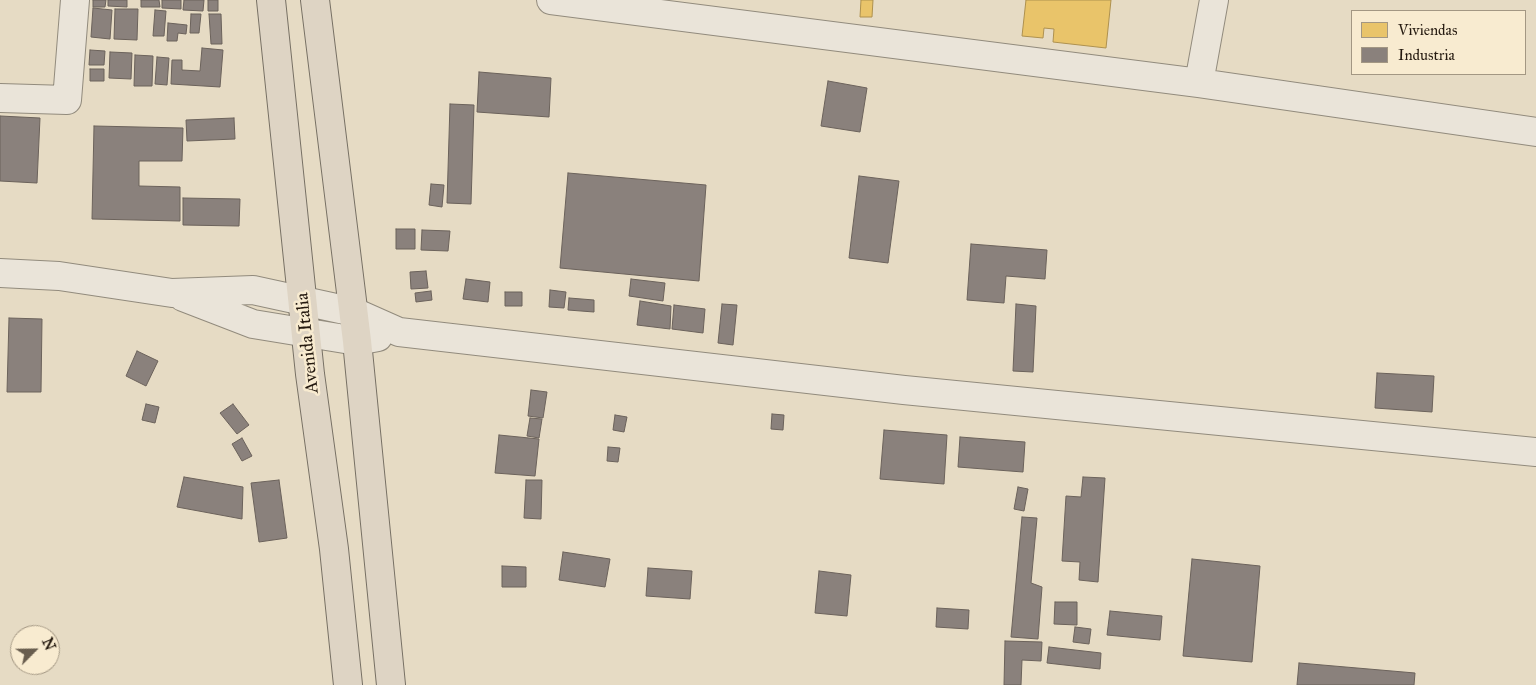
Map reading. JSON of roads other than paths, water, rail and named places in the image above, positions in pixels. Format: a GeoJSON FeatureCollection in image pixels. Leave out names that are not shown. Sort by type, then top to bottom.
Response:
{"type":"FeatureCollection","features":[{"type":"Feature","properties":{"kind":"main road","name":"Avenida Italia"},"geometry":{"type":"LineString","coordinates":[[271,0],[306,332],[334,549],[348,685]]}},
{"type":"Feature","properties":{"kind":"main road"},"geometry":{"type":"LineString","coordinates":[[315,0],[358,341],[391,685]]}},
{"type":"Feature","properties":{"kind":"street"},"geometry":{"type":"LineString","coordinates":[[0,98],[67,100],[75,0]]}},
{"type":"Feature","properties":{"kind":"street"},"geometry":{"type":"LineString","coordinates":[[551,0],[1199,83],[1536,132]]}},
{"type":"Feature","properties":{"kind":"street"},"geometry":{"type":"LineString","coordinates":[[1199,83],[1214,0]]}},
{"type":"Feature","properties":{"kind":"street"},"geometry":{"type":"LineString","coordinates":[[0,273],[59,276],[172,293],[252,290],[354,312],[400,332],[904,390],[1536,452]]}},
{"type":"Feature","properties":{"kind":"street"},"geometry":{"type":"LineString","coordinates":[[172,293],[254,324],[358,341],[400,332]]}}]}
